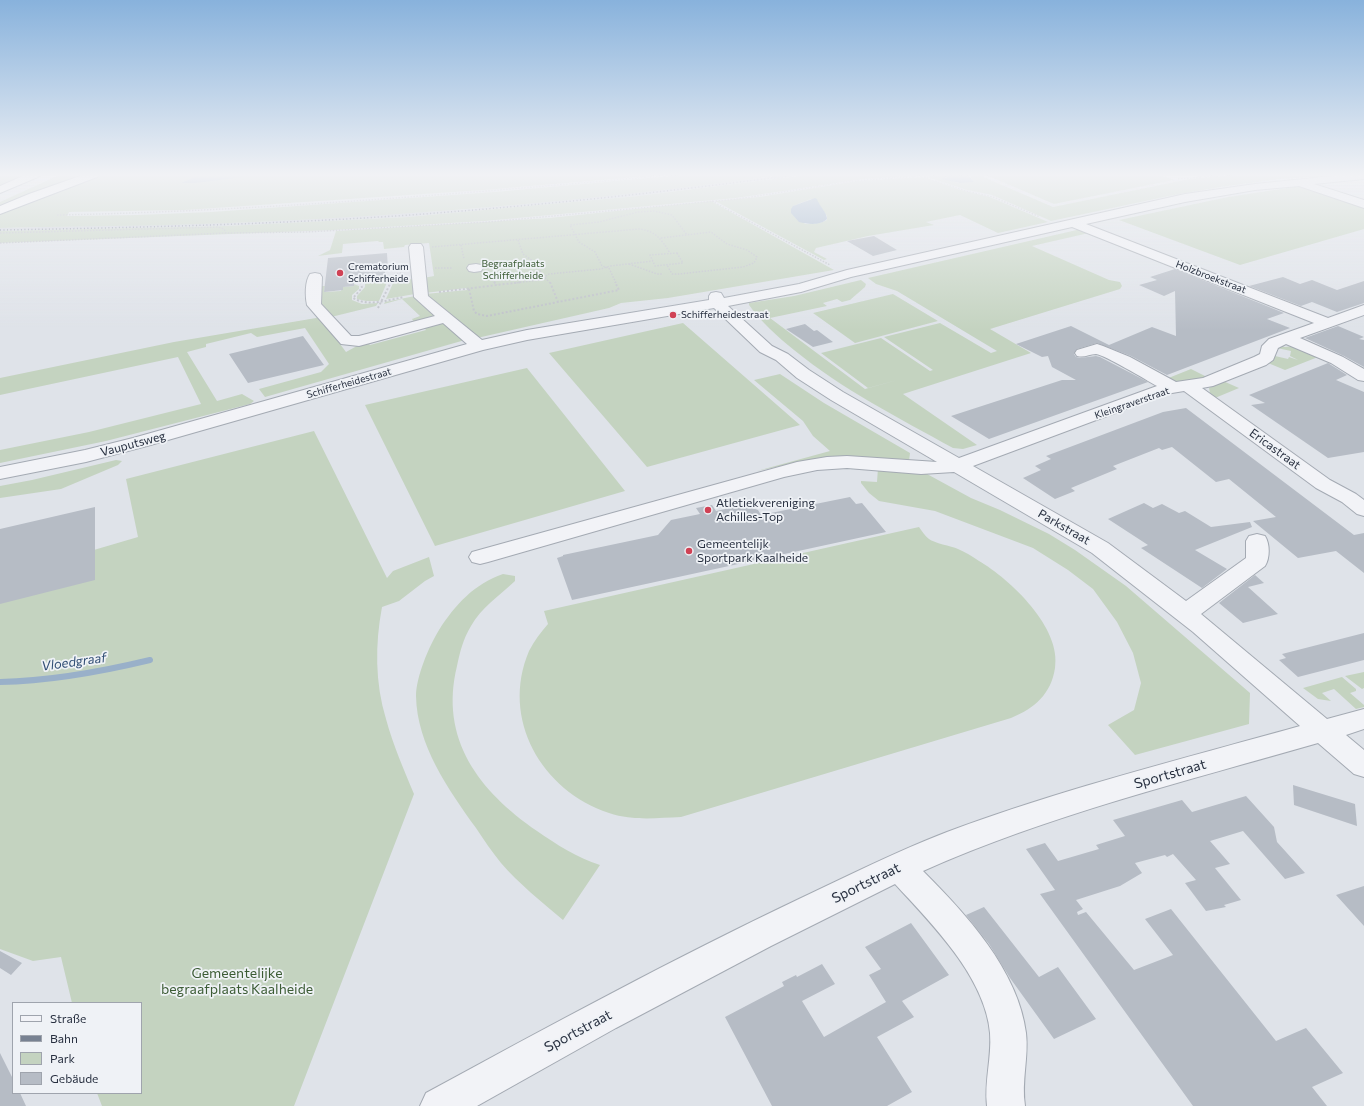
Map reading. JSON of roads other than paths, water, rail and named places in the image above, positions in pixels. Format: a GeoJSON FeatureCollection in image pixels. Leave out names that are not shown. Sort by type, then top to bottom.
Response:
{"type":"FeatureCollection","features":[{"type":"Feature","properties":{"kind":"street","name":"Schifferheidestraat"},"geometry":{"type":"LineString","coordinates":[[264,407],[479,346],[527,335],[721,300],[801,288],[826,279],[1056,227]]}},
{"type":"Feature","properties":{"kind":"street","name":"Holzbroekstraat"},"geometry":{"type":"LineString","coordinates":[[1081,227],[1328,322]]}},
{"type":"Feature","properties":{"kind":"street"},"geometry":{"type":"LineString","coordinates":[[416,248],[421,297],[479,346]]}},
{"type":"Feature","properties":{"kind":"street"},"geometry":{"type":"LineString","coordinates":[[315,277],[312,298],[314,305],[346,341],[359,341],[446,318]]}},
{"type":"Feature","properties":{"kind":"street","name":"Parkstraat"},"geometry":{"type":"LineString","coordinates":[[721,300],[745,330],[766,349],[782,357],[803,374],[837,396],[1100,548],[1137,574],[1186,613],[1364,766]]}},
{"type":"Feature","properties":{"kind":"street","name":"Kleingraverstraat"},"geometry":{"type":"LineString","coordinates":[[480,557],[778,473],[819,464],[857,462],[944,469],[1162,390],[1207,382],[1260,361],[1267,357],[1270,346],[1286,338],[1364,310]]}},
{"type":"Feature","properties":{"kind":"street"},"geometry":{"type":"LineString","coordinates":[[1286,338],[1337,360],[1364,376]]}},
{"type":"Feature","properties":{"kind":"street","name":"Ericastraat"},"geometry":{"type":"LineString","coordinates":[[1083,353],[1097,349],[1181,387],[1323,484],[1349,498],[1364,510]]}},
{"type":"Feature","properties":{"kind":"street","name":"Vauputsweg"},"geometry":{"type":"LineString","coordinates":[[0,473],[86,456],[264,407]]}},
{"type":"Feature","properties":{"kind":"street"},"geometry":{"type":"LineString","coordinates":[[1186,613],[1257,561],[1257,541]]}},
{"type":"Feature","properties":{"kind":"street","name":"Sportstraat"},"geometry":{"type":"LineString","coordinates":[[439,1106],[604,1016],[738,946],[899,867],[956,842],[1015,821],[1322,730],[1364,719]]}},
{"type":"Feature","properties":{"kind":"street"},"geometry":{"type":"LineString","coordinates":[[899,867],[939,909],[962,936],[993,985],[1003,1009],[1008,1033],[1005,1076],[1006,1106]]}},
{"type":"Feature","properties":{"kind":"waterway","name":"Vloedgraaf"},"geometry":{"type":"LineString","coordinates":[[0,682],[38,680],[75,675],[150,660]]}},
{"type":"Feature","properties":{"kind":"railway"},"geometry":{"type":"LineString","coordinates":[[0,230],[148,227]]}},
{"type":"Feature","properties":{"kind":"place","name":"Crematorium Schifferheide"},"geometry":{"type":"Point","coordinates":[340,273]}},
{"type":"Feature","properties":{"kind":"place","name":"Schifferheidestraat"},"geometry":{"type":"Point","coordinates":[673,315]}},
{"type":"Feature","properties":{"kind":"place","name":"Atletiekvereniging Achilles-Top"},"geometry":{"type":"Point","coordinates":[708,510]}},
{"type":"Feature","properties":{"kind":"place","name":"Gemeentelijk Sportpark Kaalheide"},"geometry":{"type":"Point","coordinates":[689,551]}},
{"type":"Feature","properties":{"kind":"park label","name":"Begraafplaats Schifferheide"},"geometry":{"type":"Point","coordinates":[513,270]}},
{"type":"Feature","properties":{"kind":"park label","name":"Gemeentelijke begraafplaats Kaalheide"},"geometry":{"type":"Point","coordinates":[237,982]}}]}
